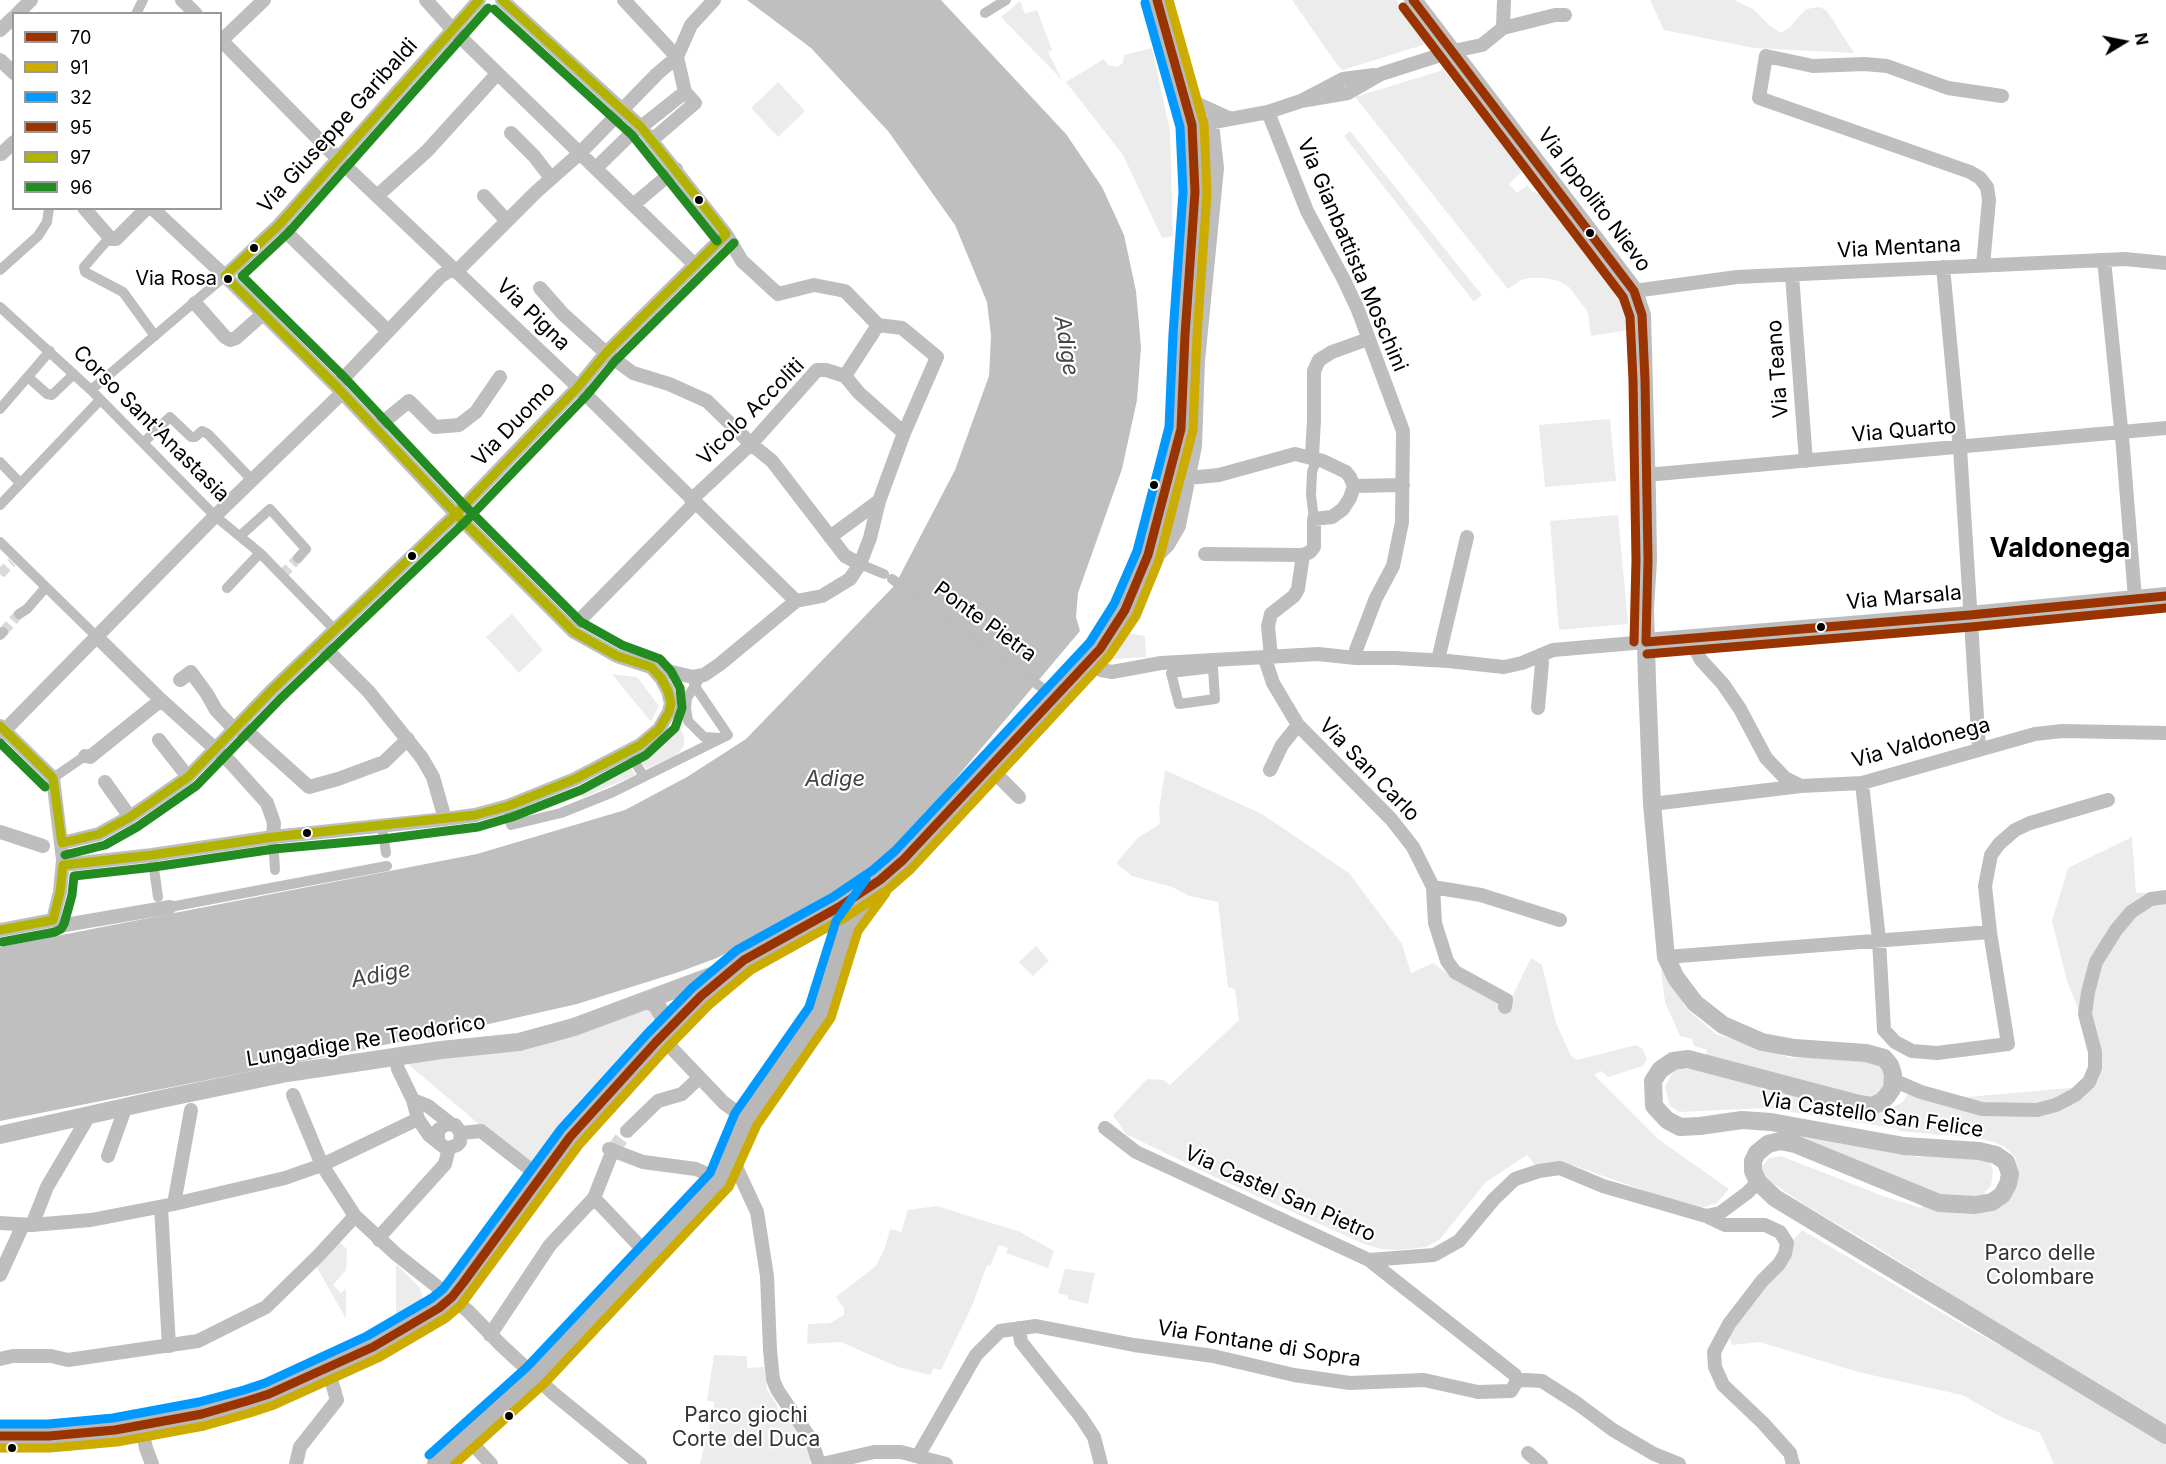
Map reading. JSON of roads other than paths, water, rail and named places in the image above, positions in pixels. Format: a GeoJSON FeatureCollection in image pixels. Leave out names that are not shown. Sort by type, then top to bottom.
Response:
{"type":"FeatureCollection","features":[{"type":"Feature","properties":{"kind":"main road"},"geometry":{"type":"LineString","coordinates":[[0,1436],[67,1435],[141,1426],[201,1414],[247,1401],[328,1369],[422,1320],[452,1297],[570,1137],[661,1036],[732,969],[755,953],[839,907],[880,880],[903,860],[989,767],[1052,692],[1089,662],[1100,649],[1125,610],[1148,555],[1181,429],[1195,192],[1192,125],[1157,0]]}},
{"type":"Feature","properties":{"kind":"main road"},"geometry":{"type":"LineString","coordinates":[[437,1464],[535,1376],[650,1257],[720,1180],[746,1119],[820,1012],[847,926],[880,880]]}},
{"type":"Feature","properties":{"kind":"main road"},"geometry":{"type":"LineString","coordinates":[[839,907],[845,916],[847,926]]}},
{"type":"Feature","properties":{"kind":"street"},"geometry":{"type":"LineString","coordinates":[[19,12],[31,0]]}},
{"type":"Feature","properties":{"kind":"street"},"geometry":{"type":"LineString","coordinates":[[182,0],[194,12]]}},
{"type":"Feature","properties":{"kind":"street"},"geometry":{"type":"LineString","coordinates":[[222,40],[264,0]]}},
{"type":"Feature","properties":{"kind":"street"},"geometry":{"type":"LineString","coordinates":[[426,0],[453,30],[695,265]]}},
{"type":"Feature","properties":{"kind":"street","name":"Via Giuseppe Garibaldi"},"geometry":{"type":"LineString","coordinates":[[225,276],[279,225],[480,0]]}},
{"type":"Feature","properties":{"kind":"street"},"geometry":{"type":"LineString","coordinates":[[502,0],[640,126],[726,234],[742,261],[778,294],[814,285],[845,291],[878,325],[902,328],[938,357],[904,433],[879,501],[870,538],[860,564],[850,579],[822,596],[796,601],[699,680],[683,708],[694,734],[692,744],[678,759]]}},
{"type":"Feature","properties":{"kind":"street"},"geometry":{"type":"LineString","coordinates":[[624,0],[677,57],[685,92],[695,103],[651,140]]}},
{"type":"Feature","properties":{"kind":"street"},"geometry":{"type":"LineString","coordinates":[[53,920],[60,892],[63,865],[53,778],[2,731],[339,390],[388,331],[441,276],[449,271],[457,271],[677,57],[691,25],[714,0]]}},
{"type":"Feature","properties":{"kind":"street"},"geometry":{"type":"LineString","coordinates":[[985,13],[1006,0]]}},
{"type":"Feature","properties":{"kind":"street","name":"Via Ippolito Nievo"},"geometry":{"type":"LineString","coordinates":[[1413,0],[1634,291],[1642,315],[1646,475],[1646,642]]}},
{"type":"Feature","properties":{"kind":"street"},"geometry":{"type":"LineString","coordinates":[[1503,28],[1504,0]]}},
{"type":"Feature","properties":{"kind":"street"},"geometry":{"type":"LineString","coordinates":[[1192,125],[1233,120],[1268,112],[1301,101],[1342,79],[1381,75],[1453,51],[1482,45],[1503,28],[1555,15],[1565,15]]}},
{"type":"Feature","properties":{"kind":"street"},"geometry":{"type":"LineString","coordinates":[[0,30],[12,19]]}},
{"type":"Feature","properties":{"kind":"street","name":"Via Pigna"},"geometry":{"type":"LineString","coordinates":[[222,42],[339,160],[578,387],[796,601]]}},
{"type":"Feature","properties":{"kind":"street"},"geometry":{"type":"LineString","coordinates":[[1983,265],[1989,200],[1987,187],[1980,178],[1970,172],[1759,98],[1766,56],[1813,66],[1865,63],[1887,66],[1948,88],[2002,96]]}},
{"type":"Feature","properties":{"kind":"street"},"geometry":{"type":"LineString","coordinates":[[0,60],[12,71]]}},
{"type":"Feature","properties":{"kind":"street"},"geometry":{"type":"LineString","coordinates":[[377,196],[427,151],[498,74]]}},
{"type":"Feature","properties":{"kind":"street"},"geometry":{"type":"LineString","coordinates":[[596,168],[640,126],[685,92]]}},
{"type":"Feature","properties":{"kind":"street"},"geometry":{"type":"LineString","coordinates":[[1185,98],[1233,120]]}},
{"type":"Feature","properties":{"kind":"street","name":"Via Gianbattista Moschini"},"geometry":{"type":"LineString","coordinates":[[1268,112],[1307,211],[1344,280],[1403,430],[1401,522],[1393,566],[1376,598],[1356,650],[1356,658]]}},
{"type":"Feature","properties":{"kind":"street"},"geometry":{"type":"LineString","coordinates":[[1148,555],[1160,553],[1168,545],[1179,526],[1195,446],[1198,361],[1216,168],[1212,123]]}},
{"type":"Feature","properties":{"kind":"street"},"geometry":{"type":"LineString","coordinates":[[511,133],[534,156],[551,178]]}},
{"type":"Feature","properties":{"kind":"street"},"geometry":{"type":"LineString","coordinates":[[633,205],[675,169]]}},
{"type":"Feature","properties":{"kind":"street"},"geometry":{"type":"LineString","coordinates":[[484,196],[507,221]]}},
{"type":"Feature","properties":{"kind":"street"},"geometry":{"type":"LineString","coordinates":[[0,270],[38,236],[47,222],[49,210]]}},
{"type":"Feature","properties":{"kind":"street"},"geometry":{"type":"LineString","coordinates":[[86,210],[110,237],[116,239],[145,210]]}},
{"type":"Feature","properties":{"kind":"street"},"geometry":{"type":"LineString","coordinates":[[154,210],[225,276],[339,390],[456,514],[572,629],[617,656],[699,680],[728,735],[587,804],[561,813],[511,825],[508,806]]}},
{"type":"Feature","properties":{"kind":"street"},"geometry":{"type":"LineString","coordinates":[[279,225],[388,331]]}},
{"type":"Feature","properties":{"kind":"street","name":"Via Duomo"},"geometry":{"type":"LineString","coordinates":[[62,843],[99,834],[130,817],[188,777],[456,514],[578,387],[606,353],[726,234]]}},
{"type":"Feature","properties":{"kind":"street"},"geometry":{"type":"LineString","coordinates":[[110,237],[84,267],[85,272],[123,292],[155,336]]}},
{"type":"Feature","properties":{"kind":"street","name":"Via Mentana"},"geometry":{"type":"LineString","coordinates":[[1634,291],[1737,278],[1943,267],[2125,259],[2166,263]]}},
{"type":"Feature","properties":{"kind":"street"},"geometry":{"type":"LineString","coordinates":[[2104,260],[2135,599]]}},
{"type":"Feature","properties":{"kind":"street"},"geometry":{"type":"LineString","coordinates":[[1943,267],[1960,448],[1979,749]]}},
{"type":"Feature","properties":{"kind":"street","name":"Via Teano"},"geometry":{"type":"LineString","coordinates":[[1792,275],[1806,461]]}},
{"type":"Feature","properties":{"kind":"street"},"geometry":{"type":"LineString","coordinates":[[91,390],[225,276]]}},
{"type":"Feature","properties":{"kind":"street"},"geometry":{"type":"LineString","coordinates":[[540,288],[563,314],[606,353],[633,373],[669,384],[707,401],[772,461],[845,555],[860,564]]}},
{"type":"Feature","properties":{"kind":"street"},"geometry":{"type":"LineString","coordinates":[[195,303],[225,338],[230,340],[236,338],[263,314]]}},
{"type":"Feature","properties":{"kind":"street","name":"Corso Sant'Anastasia"},"geometry":{"type":"LineString","coordinates":[[0,307],[91,390],[215,516],[260,553],[336,631]]}},
{"type":"Feature","properties":{"kind":"street"},"geometry":{"type":"LineString","coordinates":[[878,325],[845,376],[860,393],[904,433]]}},
{"type":"Feature","properties":{"kind":"street"},"geometry":{"type":"LineString","coordinates":[[1205,554],[1303,555],[1314,547],[1311,495],[1314,457],[1314,371],[1319,360],[1332,352],[1368,339]]}},
{"type":"Feature","properties":{"kind":"street"},"geometry":{"type":"LineString","coordinates":[[0,410],[50,351]]}},
{"type":"Feature","properties":{"kind":"street","name":"Vicolo Accoliti"},"geometry":{"type":"LineString","coordinates":[[572,629],[693,501],[751,444],[817,370],[826,370],[845,376]]}},
{"type":"Feature","properties":{"kind":"street"},"geometry":{"type":"LineString","coordinates":[[28,376],[47,394],[52,395],[74,374]]}},
{"type":"Feature","properties":{"kind":"street"},"geometry":{"type":"LineString","coordinates":[[376,428],[409,401],[435,427],[459,425],[476,412],[500,377]]}},
{"type":"Feature","properties":{"kind":"street"},"geometry":{"type":"LineString","coordinates":[[0,505],[100,400]]}},
{"type":"Feature","properties":{"kind":"street"},"geometry":{"type":"LineString","coordinates":[[144,442],[170,417],[191,437],[195,437],[202,431],[208,434],[252,480]]}},
{"type":"Feature","properties":{"kind":"street","name":"Via Quarto"},"geometry":{"type":"LineString","coordinates":[[1646,475],[2166,428]]}},
{"type":"Feature","properties":{"kind":"street"},"geometry":{"type":"LineString","coordinates":[[1188,478],[1219,475],[1295,454],[1314,457],[1346,472],[1354,486],[1343,509],[1332,517],[1314,519]]}},
{"type":"Feature","properties":{"kind":"street"},"geometry":{"type":"LineString","coordinates":[[0,462],[23,480]]}},
{"type":"Feature","properties":{"kind":"street"},"geometry":{"type":"LineString","coordinates":[[1354,486],[1403,485]]}},
{"type":"Feature","properties":{"kind":"street"},"geometry":{"type":"LineString","coordinates":[[830,537],[879,501]]}},
{"type":"Feature","properties":{"kind":"street"},"geometry":{"type":"LineString","coordinates":[[240,536],[270,509],[306,549],[298,558]]}},
{"type":"Feature","properties":{"kind":"street"},"geometry":{"type":"LineString","coordinates":[[1438,660],[1467,537]]}},
{"type":"Feature","properties":{"kind":"street"},"geometry":{"type":"LineString","coordinates":[[0,542],[14,560],[29,571],[161,700],[231,763],[267,803],[274,823],[275,870]]}},
{"type":"Feature","properties":{"kind":"street"},"geometry":{"type":"LineString","coordinates":[[226,588],[260,553]]}},
{"type":"Feature","properties":{"kind":"street","name":"Via San Carlo"},"geometry":{"type":"LineString","coordinates":[[1303,555],[1298,589],[1294,596],[1271,614],[1268,626],[1268,658],[1273,683],[1298,725],[1391,819],[1413,847],[1433,887],[1435,923],[1447,961],[1455,972],[1468,981],[1496,992],[1506,1000],[1505,1007]]}},
{"type":"Feature","properties":{"kind":"street","name":"Ponte Pietra"},"geometry":{"type":"LineString","coordinates":[[860,564],[888,576],[1052,692]]}},
{"type":"Feature","properties":{"kind":"street"},"geometry":{"type":"LineString","coordinates":[[19,614],[27,609],[46,587]]}},
{"type":"Feature","properties":{"kind":"street","name":"Via Marsala"},"geometry":{"type":"LineString","coordinates":[[1646,642],[2166,596]]}},
{"type":"Feature","properties":{"kind":"street"},"geometry":{"type":"LineString","coordinates":[[1690,639],[1701,660],[1723,684],[1740,709],[1766,758],[1785,778],[1801,786]]}},
{"type":"Feature","properties":{"kind":"street"},"geometry":{"type":"LineString","coordinates":[[1089,662],[1101,670],[1112,672],[1159,663],[1318,654],[1356,658],[1395,657],[1438,660],[1498,667],[1522,663],[1540,655],[1564,649],[1646,642]]}},
{"type":"Feature","properties":{"kind":"street","name":"Via Castello San Felice"},"geometry":{"type":"LineString","coordinates":[[1646,642],[1652,804],[1665,957],[1676,978],[1695,1003],[1723,1025],[1762,1042],[1795,1048],[1866,1053],[1884,1058],[1890,1065],[1893,1080],[1887,1096],[1872,1106],[1688,1059],[1673,1062],[1660,1070],[1653,1081],[1654,1106],[1667,1120],[1680,1127],[1742,1120],[1771,1122],[1904,1146],[1979,1150],[1995,1155],[2006,1162],[2010,1174],[2002,1195],[1992,1202],[1975,1205],[1939,1203],[1795,1144],[1780,1141],[1768,1144],[1757,1153],[1753,1161],[1753,1171],[1758,1182]]}},
{"type":"Feature","properties":{"kind":"street"},"geometry":{"type":"LineString","coordinates":[[321,644],[369,692],[422,758],[433,777],[445,819]]}},
{"type":"Feature","properties":{"kind":"street"},"geometry":{"type":"LineString","coordinates":[[1538,708],[1542,663],[1540,655]]}},
{"type":"Feature","properties":{"kind":"street"},"geometry":{"type":"LineString","coordinates":[[63,865],[152,855],[273,837],[445,819],[508,806],[575,779],[640,745],[659,729],[669,712],[670,703],[662,678],[651,667]]}},
{"type":"Feature","properties":{"kind":"street"},"geometry":{"type":"LineString","coordinates":[[1213,668],[1215,699],[1179,704],[1171,673],[1213,668]]}},
{"type":"Feature","properties":{"kind":"street"},"geometry":{"type":"LineString","coordinates":[[180,680],[191,672],[207,693],[216,710],[309,787],[384,762],[408,739]]}},
{"type":"Feature","properties":{"kind":"street"},"geometry":{"type":"LineString","coordinates":[[53,778],[85,756],[90,757],[161,700]]}},
{"type":"Feature","properties":{"kind":"street"},"geometry":{"type":"LineString","coordinates":[[688,720],[704,737],[722,738]]}},
{"type":"Feature","properties":{"kind":"street"},"geometry":{"type":"LineString","coordinates":[[1270,770],[1282,745],[1298,725]]}},
{"type":"Feature","properties":{"kind":"street","name":"Via Valdonega"},"geometry":{"type":"LineString","coordinates":[[1652,804],[1801,786],[1862,783],[2035,734],[2053,732],[2166,733]]}},
{"type":"Feature","properties":{"kind":"street"},"geometry":{"type":"LineString","coordinates":[[159,740],[188,777]]}},
{"type":"Feature","properties":{"kind":"street"},"geometry":{"type":"LineString","coordinates":[[632,757],[644,777]]}},
{"type":"Feature","properties":{"kind":"street"},"geometry":{"type":"LineString","coordinates":[[989,767],[1019,797]]}},
{"type":"Feature","properties":{"kind":"street"},"geometry":{"type":"LineString","coordinates":[[105,782],[130,817]]}},
{"type":"Feature","properties":{"kind":"street"},"geometry":{"type":"LineString","coordinates":[[1862,783],[1879,940],[1884,1030],[1895,1042],[1912,1051],[1937,1053],[2008,1044],[1985,886],[1991,855],[1999,844],[2015,830],[2030,823],[2108,800]]}},
{"type":"Feature","properties":{"kind":"street"},"geometry":{"type":"LineString","coordinates":[[382,827],[386,853]]}},
{"type":"Feature","properties":{"kind":"street"},"geometry":{"type":"LineString","coordinates":[[0,832],[43,846]]}},
{"type":"Feature","properties":{"kind":"street"},"geometry":{"type":"LineString","coordinates":[[152,855],[158,897]]}},
{"type":"Feature","properties":{"kind":"street"},"geometry":{"type":"LineString","coordinates":[[0,930],[53,920],[65,925],[387,866]]}},
{"type":"Feature","properties":{"kind":"street"},"geometry":{"type":"LineString","coordinates":[[1433,887],[1438,890],[1482,895],[1560,920]]}},
{"type":"Feature","properties":{"kind":"street","name":"Via Castello San Felice"},"geometry":{"type":"LineString","coordinates":[[1893,1080],[1921,1092],[1982,1109],[2037,1110],[2056,1105],[2075,1095],[2089,1082],[2096,1068],[2085,1014],[2096,962],[2131,912],[2151,899],[2166,897]]}},
{"type":"Feature","properties":{"kind":"street"},"geometry":{"type":"LineString","coordinates":[[1665,957],[1990,932]]}},
{"type":"Feature","properties":{"kind":"street","name":"Lungadige Re Teodorico"},"geometry":{"type":"LineString","coordinates":[[0,1135],[287,1073],[396,1056],[519,1042],[574,1027],[732,969]]}},
{"type":"Feature","properties":{"kind":"street"},"geometry":{"type":"LineString","coordinates":[[646,1000],[656,1005],[663,1016],[661,1036],[724,1103],[746,1119]]}},
{"type":"Feature","properties":{"kind":"street"},"geometry":{"type":"LineString","coordinates":[[396,1056],[398,1069],[413,1100],[418,1119],[429,1135],[443,1144],[457,1145],[460,1142],[456,1128],[428,1106],[413,1100]]}},
{"type":"Feature","properties":{"kind":"street"},"geometry":{"type":"LineString","coordinates":[[627,1131],[658,1101],[682,1094],[699,1078]]}},
{"type":"Feature","properties":{"kind":"street"},"geometry":{"type":"LineString","coordinates":[[293,1095],[322,1165],[355,1216],[379,1240],[468,1311],[490,1335],[554,1394],[640,1464]]}},
{"type":"Feature","properties":{"kind":"street"},"geometry":{"type":"LineString","coordinates":[[108,1156],[126,1106]]}},
{"type":"Feature","properties":{"kind":"street"},"geometry":{"type":"LineString","coordinates":[[169,1346],[167,1205],[191,1110]]}},
{"type":"Feature","properties":{"kind":"street"},"geometry":{"type":"LineString","coordinates":[[0,1275],[47,1187],[90,1114]]}},
{"type":"Feature","properties":{"kind":"street"},"geometry":{"type":"LineString","coordinates":[[0,1223],[28,1225],[91,1220],[285,1178],[322,1165],[418,1119]]}},
{"type":"Feature","properties":{"kind":"street"},"geometry":{"type":"LineString","coordinates":[[379,1240],[445,1164],[443,1144],[438,1132],[442,1126],[481,1131],[540,1177]]}},
{"type":"Feature","properties":{"kind":"street","name":"Via Castel San Pietro"},"geometry":{"type":"LineString","coordinates":[[1105,1128],[1136,1152],[1369,1260],[1434,1254],[1451,1246],[1460,1241],[1494,1199],[1515,1179],[1539,1171],[1560,1168],[1603,1186],[1706,1216],[1725,1225],[1765,1225],[1780,1232],[1787,1243],[1785,1254],[1747,1300],[1718,1342],[1714,1352],[1715,1367],[1723,1385],[1763,1422],[1790,1453],[1793,1464]]}},
{"type":"Feature","properties":{"kind":"street"},"geometry":{"type":"LineString","coordinates":[[490,1335],[550,1245],[594,1198],[611,1149],[643,1162],[696,1169],[720,1180]]}},
{"type":"Feature","properties":{"kind":"street"},"geometry":{"type":"LineString","coordinates":[[730,1156],[758,1212],[767,1276],[773,1380],[778,1392],[812,1441],[820,1464],[874,1452],[901,1452],[946,1464]]}},
{"type":"Feature","properties":{"kind":"street"},"geometry":{"type":"LineString","coordinates":[[1706,1216],[1720,1213],[1758,1182],[1784,1204],[2166,1435]]}},
{"type":"Feature","properties":{"kind":"street"},"geometry":{"type":"LineString","coordinates":[[594,1198],[650,1257]]}},
{"type":"Feature","properties":{"kind":"street"},"geometry":{"type":"LineString","coordinates":[[0,1359],[13,1356],[51,1356],[68,1360],[198,1341],[266,1306],[319,1255],[355,1216]]}},
{"type":"Feature","properties":{"kind":"street"},"geometry":{"type":"LineString","coordinates":[[1369,1260],[1515,1375],[1517,1381]]}},
{"type":"Feature","properties":{"kind":"street","name":"Via Fontane di Sopra"},"geometry":{"type":"LineString","coordinates":[[1019,1328],[1036,1326],[1134,1345],[1213,1356],[1294,1375],[1350,1383],[1424,1380],[1478,1392],[1511,1391],[1517,1381],[1542,1381],[1613,1430],[1654,1454],[1679,1464]]}},
{"type":"Feature","properties":{"kind":"street"},"geometry":{"type":"LineString","coordinates":[[918,1456],[976,1355],[1000,1331],[1019,1328],[1021,1342],[1081,1417],[1094,1437],[1101,1464]]}},
{"type":"Feature","properties":{"kind":"street"},"geometry":{"type":"LineString","coordinates":[[296,1464],[300,1447],[337,1400],[328,1369]]}},
{"type":"Feature","properties":{"kind":"street"},"geometry":{"type":"LineString","coordinates":[[141,1426],[152,1464]]}},
{"type":"Feature","properties":{"kind":"street"},"geometry":{"type":"LineString","coordinates":[[467,1438],[491,1464]]}},
{"type":"Feature","properties":{"kind":"street"},"geometry":{"type":"LineString","coordinates":[[1528,1453],[1541,1464]]}},
{"type":"Feature","properties":{"kind":"water","name":"Adige"},"geometry":{"type":"Polygon","coordinates":[[[747,0],[941,0],[1066,134],[1102,187],[1124,235],[1136,291],[1141,347],[1137,400],[1122,469],[1078,593],[1076,617],[1080,631],[889,858],[780,924],[717,958],[577,1004],[480,1026],[0,1121],[0,947],[477,854],[625,810],[687,777],[746,739],[895,585],[955,470],[989,376],[991,336],[987,302],[955,225],[888,131],[811,48],[747,0]]]}},
{"type":"Feature","properties":{"kind":"tunnel"},"geometry":{"type":"LineString","coordinates":[[282,575],[298,558]]}},
{"type":"Feature","properties":{"kind":"tunnel"},"geometry":{"type":"LineString","coordinates":[[0,574],[12,562]]}},
{"type":"Feature","properties":{"kind":"tunnel"},"geometry":{"type":"LineString","coordinates":[[3,632],[19,614]]}},
{"type":"Feature","properties":{"kind":"tunnel"},"geometry":{"type":"LineString","coordinates":[[613,1150],[627,1131]]}},
{"type":"Feature","properties":{"kind":"place","name":"Via Rosa"},"geometry":{"type":"Point","coordinates":[228,279]}},
{"type":"Feature","properties":{"kind":"district","name":"Valdonega"},"geometry":{"type":"Point","coordinates":[2060,549]}},
{"type":"Feature","properties":{"kind":"park label","name":"Parco delle Colombare"},"geometry":{"type":"Point","coordinates":[2040,1266]}},
{"type":"Feature","properties":{"kind":"park label","name":"Parco giochi Corte del Duca"},"geometry":{"type":"Point","coordinates":[746,1428]}}]}
